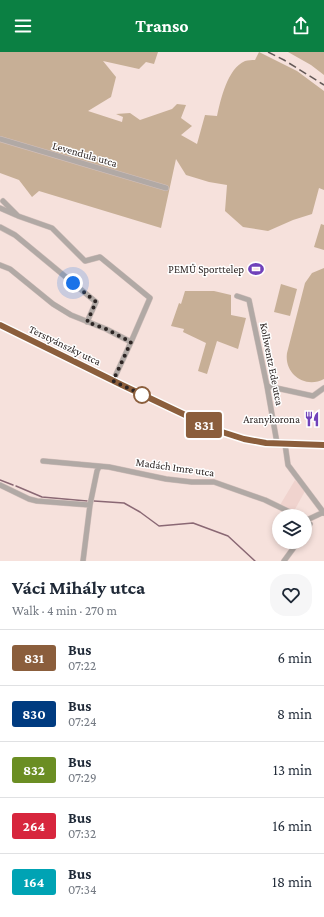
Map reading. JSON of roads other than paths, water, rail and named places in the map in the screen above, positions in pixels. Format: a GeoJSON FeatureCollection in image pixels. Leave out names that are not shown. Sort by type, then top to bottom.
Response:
{"type":"FeatureCollection","features":[{"type":"Feature","properties":{"kind":"main road","name":"Terstyánszky utca"},"geometry":{"type":"LineString","coordinates":[[0,325],[219,431],[249,440],[285,444],[324,445]]}},
{"type":"Feature","properties":{"kind":"street","name":"Levendula utca"},"geometry":{"type":"LineString","coordinates":[[0,139],[166,188]]}},
{"type":"Feature","properties":{"kind":"street"},"geometry":{"type":"LineString","coordinates":[[3,201],[18,216]]}},
{"type":"Feature","properties":{"kind":"street"},"geometry":{"type":"LineString","coordinates":[[0,208],[52,228],[85,261],[100,257],[150,298],[113,381]]}},
{"type":"Feature","properties":{"kind":"street"},"geometry":{"type":"LineString","coordinates":[[0,226],[15,235],[96,302],[87,322]]}},
{"type":"Feature","properties":{"kind":"street"},"geometry":{"type":"LineString","coordinates":[[0,265],[10,269],[52,304],[71,315],[106,329],[131,342]]}},
{"type":"Feature","properties":{"kind":"street","name":"Kollwentz Ede utca"},"geometry":{"type":"LineString","coordinates":[[237,296],[249,300],[277,443]]}},
{"type":"Feature","properties":{"kind":"street"},"geometry":{"type":"LineString","coordinates":[[267,386],[313,396],[324,388]]}},
{"type":"Feature","properties":{"kind":"street"},"geometry":{"type":"LineString","coordinates":[[285,444],[288,465],[324,512],[312,518]]}},
{"type":"Feature","properties":{"kind":"street","name":"Madách Imre utca"},"geometry":{"type":"LineString","coordinates":[[42,461],[109,467],[166,479],[192,482],[214,482],[265,500],[284,509]]}},
{"type":"Feature","properties":{"kind":"street"},"geometry":{"type":"LineString","coordinates":[[84,561],[90,504],[99,467]]}},
{"type":"Feature","properties":{"kind":"street"},"geometry":{"type":"LineString","coordinates":[[0,485],[29,499],[37,501],[90,504]]}},
{"type":"Feature","properties":{"kind":"street"},"geometry":{"type":"LineString","coordinates":[[284,561],[293,549]]}},
{"type":"Feature","properties":{"kind":"waterway"},"geometry":{"type":"LineString","coordinates":[[0,480],[13,485]]}},
{"type":"Feature","properties":{"kind":"waterway"},"geometry":{"type":"LineString","coordinates":[[16,486],[42,497],[87,501]]}},
{"type":"Feature","properties":{"kind":"waterway"},"geometry":{"type":"LineString","coordinates":[[94,501],[124,503],[140,512],[159,526],[193,523],[228,536],[255,561]]}},
{"type":"Feature","properties":{"kind":"railway"},"geometry":{"type":"LineString","coordinates":[[268,52],[284,60],[324,85]]}},
{"type":"Feature","properties":{"kind":"place","name":"PEMŰ Sporttelep"},"geometry":{"type":"Point","coordinates":[256,269]}},
{"type":"Feature","properties":{"kind":"place","name":"Aranykorona"},"geometry":{"type":"Point","coordinates":[312,419]}}]}
